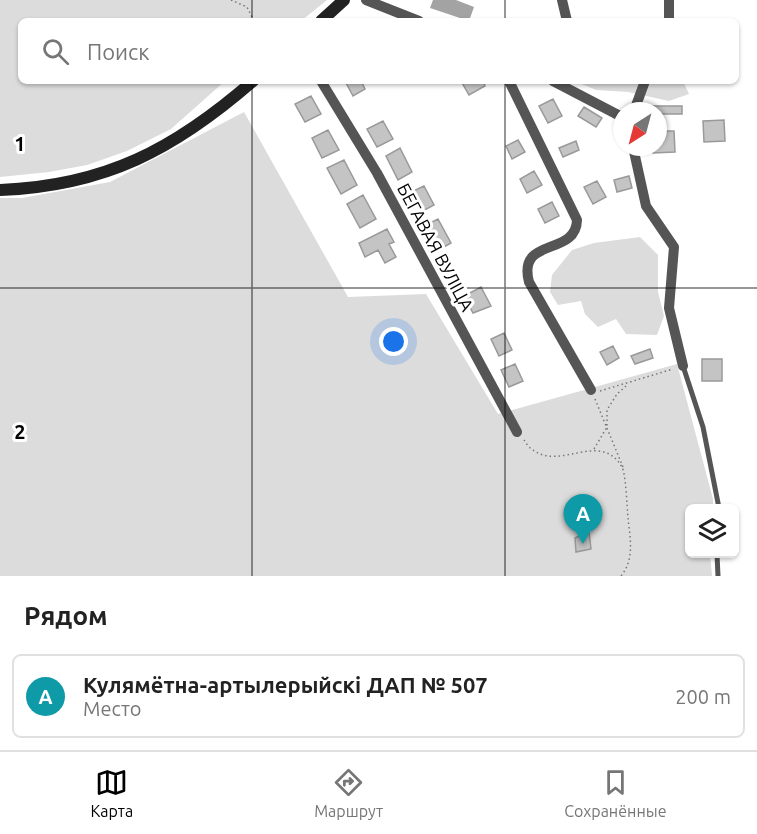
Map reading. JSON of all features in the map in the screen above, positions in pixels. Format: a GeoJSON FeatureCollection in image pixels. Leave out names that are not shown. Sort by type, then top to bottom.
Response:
{"type":"FeatureCollection","features":[{"type":"Feature","properties":{"kind":"street"},"geometry":{"type":"LineString","coordinates":[[324,18],[344,0]]}},
{"type":"Feature","properties":{"kind":"street"},"geometry":{"type":"LineString","coordinates":[[366,0],[411,18]]}},
{"type":"Feature","properties":{"kind":"street"},"geometry":{"type":"LineString","coordinates":[[562,0],[566,18]]}},
{"type":"Feature","properties":{"kind":"street"},"geometry":{"type":"LineString","coordinates":[[669,0],[669,18]]}},
{"type":"Feature","properties":{"kind":"street"},"geometry":{"type":"LineString","coordinates":[[0,190],[27,189],[66,183],[110,172],[168,144],[218,112],[250,84]]}},
{"type":"Feature","properties":{"kind":"street","name":"БЕГАВАЯ ВУЛІЦА"},"geometry":{"type":"LineString","coordinates":[[323,84],[377,173],[517,432]]}},
{"type":"Feature","properties":{"kind":"street"},"geometry":{"type":"LineString","coordinates":[[509,84],[577,220],[577,229],[572,237],[535,253],[525,269],[529,282],[591,390]]}},
{"type":"Feature","properties":{"kind":"street"},"geometry":{"type":"LineString","coordinates":[[559,84],[613,112]]}},
{"type":"Feature","properties":{"kind":"street"},"geometry":{"type":"LineString","coordinates":[[637,102],[644,84]]}},
{"type":"Feature","properties":{"kind":"street"},"geometry":{"type":"LineString","coordinates":[[635,156],[646,206],[674,247],[669,308],[683,366]]}},
{"type":"Feature","properties":{"kind":"lane"},"geometry":{"type":"LineString","coordinates":[[683,366],[703,427],[718,504]]}},
{"type":"Feature","properties":{"kind":"lane"},"geometry":{"type":"LineString","coordinates":[[717,558],[718,576]]}},
{"type":"Feature","properties":{"kind":"path"},"geometry":{"type":"LineString","coordinates":[[231,0],[247,7],[252,18]]}},
{"type":"Feature","properties":{"kind":"path"},"geometry":{"type":"LineString","coordinates":[[591,390],[604,392],[683,366]]}},
{"type":"Feature","properties":{"kind":"path"},"geometry":{"type":"LineString","coordinates":[[593,450],[607,426],[607,410],[617,394],[629,384]]}},
{"type":"Feature","properties":{"kind":"path"},"geometry":{"type":"LineString","coordinates":[[591,390],[623,468],[632,553],[626,571],[621,576]]}},
{"type":"Feature","properties":{"kind":"path"},"geometry":{"type":"LineString","coordinates":[[517,432],[533,451],[548,456],[593,450],[608,452],[623,468]]}},
{"type":"Feature","properties":{"kind":"shaded area"},"geometry":{"type":"Polygon","coordinates":[[[0,0],[327,0],[305,18],[18,18],[18,84],[222,84],[171,129],[127,151],[87,165],[0,177],[0,0]]]}},
{"type":"Feature","properties":{"kind":"shaded area"},"geometry":{"type":"Polygon","coordinates":[[[433,0],[456,0],[474,7],[470,18],[460,18],[430,8],[433,0]]]}},
{"type":"Feature","properties":{"kind":"shaded area"},"geometry":{"type":"Polygon","coordinates":[[[582,84],[684,84],[689,94],[669,101],[628,92],[596,90],[582,84]]]}},
{"type":"Feature","properties":{"kind":"shaded area"},"geometry":{"type":"Polygon","coordinates":[[[244,112],[348,297],[426,294],[498,414],[677,364],[713,499],[713,504],[685,504],[685,558],[710,558],[712,576],[0,576],[0,198],[22,198],[110,182],[244,112]]]}},
{"type":"Feature","properties":{"kind":"shaded area"},"geometry":{"type":"Polygon","coordinates":[[[640,237],[658,255],[658,292],[664,316],[657,335],[626,334],[616,319],[598,327],[585,314],[581,301],[558,305],[550,292],[552,275],[572,250],[594,243],[640,237]]]}},
{"type":"Feature","properties":{"kind":"building"},"geometry":{"type":"Polygon","coordinates":[[[347,84],[362,84],[365,89],[353,96],[347,84]]]}},
{"type":"Feature","properties":{"kind":"building"},"geometry":{"type":"Polygon","coordinates":[[[463,84],[484,84],[485,86],[469,95],[463,84]]]}},
{"type":"Feature","properties":{"kind":"building"},"geometry":{"type":"Polygon","coordinates":[[[311,96],[321,114],[305,122],[295,104],[311,96]]]}},
{"type":"Feature","properties":{"kind":"building"},"geometry":{"type":"Polygon","coordinates":[[[553,99],[562,116],[548,123],[539,106],[553,99]]]}},
{"type":"Feature","properties":{"kind":"building"},"geometry":{"type":"Polygon","coordinates":[[[667,106],[682,106],[682,114],[667,114],[667,106]]]}},
{"type":"Feature","properties":{"kind":"building"},"geometry":{"type":"Polygon","coordinates":[[[584,107],[602,118],[596,127],[578,116],[584,107]]]}},
{"type":"Feature","properties":{"kind":"building"},"geometry":{"type":"Polygon","coordinates":[[[724,120],[725,141],[704,142],[703,121],[724,120]]]}},
{"type":"Feature","properties":{"kind":"building"},"geometry":{"type":"Polygon","coordinates":[[[383,121],[393,139],[377,147],[367,129],[383,121]]]}},
{"type":"Feature","properties":{"kind":"building"},"geometry":{"type":"Polygon","coordinates":[[[328,130],[339,150],[322,158],[312,138],[328,130]]]}},
{"type":"Feature","properties":{"kind":"building"},"geometry":{"type":"Polygon","coordinates":[[[667,131],[674,131],[675,152],[667,152],[667,131]]]}},
{"type":"Feature","properties":{"kind":"building"},"geometry":{"type":"Polygon","coordinates":[[[518,140],[525,152],[512,159],[506,146],[518,140]]]}},
{"type":"Feature","properties":{"kind":"building"},"geometry":{"type":"Polygon","coordinates":[[[576,141],[579,150],[563,157],[559,148],[576,141]]]}},
{"type":"Feature","properties":{"kind":"building"},"geometry":{"type":"Polygon","coordinates":[[[400,148],[412,172],[398,180],[386,156],[400,148]]]}},
{"type":"Feature","properties":{"kind":"building"},"geometry":{"type":"Polygon","coordinates":[[[344,160],[357,185],[341,194],[327,168],[344,160]]]}},
{"type":"Feature","properties":{"kind":"building"},"geometry":{"type":"Polygon","coordinates":[[[534,171],[542,185],[527,193],[520,179],[534,171]]]}},
{"type":"Feature","properties":{"kind":"building"},"geometry":{"type":"Polygon","coordinates":[[[629,176],[632,188],[617,192],[614,180],[629,176]]]}},
{"type":"Feature","properties":{"kind":"building"},"geometry":{"type":"Polygon","coordinates":[[[597,181],[606,197],[593,204],[584,187],[597,181]]]}},
{"type":"Feature","properties":{"kind":"building"},"geometry":{"type":"Polygon","coordinates":[[[424,186],[434,205],[421,212],[411,192],[424,186]]]}},
{"type":"Feature","properties":{"kind":"building"},"geometry":{"type":"Polygon","coordinates":[[[363,195],[376,219],[360,228],[347,204],[363,195]]]}},
{"type":"Feature","properties":{"kind":"building"},"geometry":{"type":"Polygon","coordinates":[[[552,202],[559,216],[545,223],[538,209],[552,202]]]}},
{"type":"Feature","properties":{"kind":"building"},"geometry":{"type":"Polygon","coordinates":[[[438,219],[451,243],[437,251],[424,226],[438,219]]]}},
{"type":"Feature","properties":{"kind":"building"},"geometry":{"type":"Polygon","coordinates":[[[387,229],[394,242],[389,244],[396,257],[385,263],[378,250],[365,257],[359,243],[387,229]]]}},
{"type":"Feature","properties":{"kind":"building"},"geometry":{"type":"Polygon","coordinates":[[[481,287],[491,306],[473,313],[464,296],[481,287]]]}},
{"type":"Feature","properties":{"kind":"building"},"geometry":{"type":"Polygon","coordinates":[[[504,333],[512,350],[499,356],[491,339],[504,333]]]}},
{"type":"Feature","properties":{"kind":"building"},"geometry":{"type":"Polygon","coordinates":[[[613,346],[619,358],[607,365],[600,352],[613,346]]]}},
{"type":"Feature","properties":{"kind":"building"},"geometry":{"type":"Polygon","coordinates":[[[650,349],[653,358],[635,364],[631,356],[650,349]]]}},
{"type":"Feature","properties":{"kind":"building"},"geometry":{"type":"Polygon","coordinates":[[[702,359],[722,359],[722,381],[702,381],[702,359]]]}},
{"type":"Feature","properties":{"kind":"building"},"geometry":{"type":"Polygon","coordinates":[[[515,364],[523,381],[509,387],[501,370],[515,364]]]}},
{"type":"Feature","properties":{"kind":"building"},"geometry":{"type":"Polygon","coordinates":[[[588,525],[591,549],[576,552],[575,538],[587,532],[586,526],[588,525]]]}},
{"type":"Feature","properties":{"kind":"place","name":"Кулямётна-артылерыйскі ДАП № 507"},"geometry":{"type":"Point","coordinates":[583,544]}}]}
